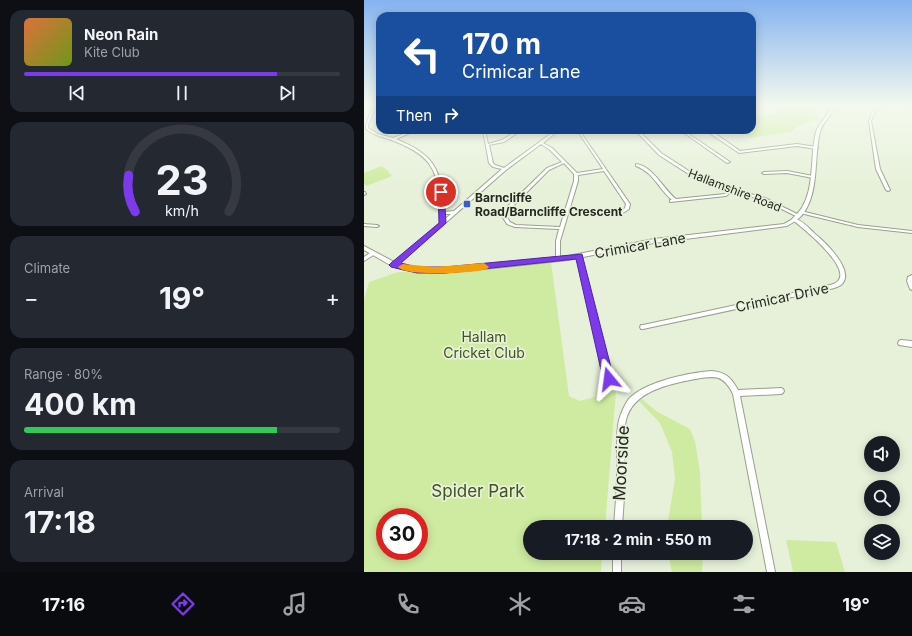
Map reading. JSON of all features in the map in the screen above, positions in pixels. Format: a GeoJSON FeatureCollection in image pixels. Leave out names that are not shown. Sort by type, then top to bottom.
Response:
{"type":"FeatureCollection","features":[{"type":"Feature","properties":{"kind":"street"},"geometry":{"type":"LineString","coordinates":[[819,132],[811,193],[798,216],[858,226],[912,232]]}},
{"type":"Feature","properties":{"kind":"street"},"geometry":{"type":"LineString","coordinates":[[872,132],[878,169],[888,190]]}},
{"type":"Feature","properties":{"kind":"street"},"geometry":{"type":"LineString","coordinates":[[377,134],[394,139],[417,150],[432,165],[440,181],[442,223]]}},
{"type":"Feature","properties":{"kind":"street"},"geometry":{"type":"LineString","coordinates":[[394,139],[406,134]]}},
{"type":"Feature","properties":{"kind":"street"},"geometry":{"type":"LineString","coordinates":[[485,134],[492,165],[505,169]]}},
{"type":"Feature","properties":{"kind":"street"},"geometry":{"type":"LineString","coordinates":[[487,145],[503,141],[514,134]]}},
{"type":"Feature","properties":{"kind":"street"},"geometry":{"type":"LineString","coordinates":[[394,265],[505,169],[552,134]]}},
{"type":"Feature","properties":{"kind":"street"},"geometry":{"type":"LineString","coordinates":[[581,134],[628,204],[627,209],[621,213],[609,214]]}},
{"type":"Feature","properties":{"kind":"street","name":"Hallamshire Road"},"geometry":{"type":"LineString","coordinates":[[641,134],[651,146],[671,162],[699,177],[732,190],[764,199],[798,216]]}},
{"type":"Feature","properties":{"kind":"street"},"geometry":{"type":"LineString","coordinates":[[687,134],[728,162]]}},
{"type":"Feature","properties":{"kind":"street"},"geometry":{"type":"LineString","coordinates":[[713,134],[740,152],[798,145],[816,148]]}},
{"type":"Feature","properties":{"kind":"street"},"geometry":{"type":"LineString","coordinates":[[541,142],[576,174],[576,181],[558,241],[558,259]]}},
{"type":"Feature","properties":{"kind":"street"},"geometry":{"type":"LineString","coordinates":[[561,228],[514,226],[508,223],[504,216],[509,207],[548,169],[564,162]]}},
{"type":"Feature","properties":{"kind":"street"},"geometry":{"type":"LineString","coordinates":[[637,165],[650,174],[673,201],[726,195],[732,190]]}},
{"type":"Feature","properties":{"kind":"street"},"geometry":{"type":"LineString","coordinates":[[576,174],[605,170]]}},
{"type":"Feature","properties":{"kind":"street"},"geometry":{"type":"LineString","coordinates":[[764,173],[787,172],[813,177]]}},
{"type":"Feature","properties":{"kind":"street"},"geometry":{"type":"LineString","coordinates":[[442,213],[455,212]]}},
{"type":"Feature","properties":{"kind":"street","name":"Crimicar Lane"},"geometry":{"type":"LineString","coordinates":[[364,248],[394,265],[417,270],[435,271],[558,259],[687,236],[780,226],[798,216]]}},
{"type":"Feature","properties":{"kind":"street","name":"Crimicar Drive"},"geometry":{"type":"LineString","coordinates":[[643,327],[840,284],[843,274],[842,269],[818,238],[798,216]]}},
{"type":"Feature","properties":{"kind":"street"},"geometry":{"type":"LineString","coordinates":[[364,225],[377,226]]}},
{"type":"Feature","properties":{"kind":"street"},"geometry":{"type":"LineString","coordinates":[[364,259],[373,253]]}},
{"type":"Feature","properties":{"kind":"street"},"geometry":{"type":"LineString","coordinates":[[579,256],[609,379]]}},
{"type":"Feature","properties":{"kind":"street"},"geometry":{"type":"LineString","coordinates":[[911,279],[912,288]]}},
{"type":"Feature","properties":{"kind":"street"},"geometry":{"type":"LineString","coordinates":[[901,343],[912,344]]}},
{"type":"Feature","properties":{"kind":"street","name":"Moorside"},"geometry":{"type":"LineString","coordinates":[[618,520],[621,467],[620,434],[625,412],[631,403],[637,397],[662,384],[711,374],[726,378],[732,382],[736,393],[771,572]]}},
{"type":"Feature","properties":{"kind":"street"},"geometry":{"type":"LineString","coordinates":[[736,393],[782,391]]}},
{"type":"Feature","properties":{"kind":"street"},"geometry":{"type":"LineString","coordinates":[[617,560],[617,572]]}},
{"type":"Feature","properties":{"kind":"green space"},"geometry":{"type":"Polygon","coordinates":[[[756,132],[791,132],[791,132],[750,138],[745,134],[756,134],[756,132]]]}},
{"type":"Feature","properties":{"kind":"green space"},"geometry":{"type":"Polygon","coordinates":[[[381,166],[392,176],[366,186],[364,183],[364,173],[381,166]]]}},
{"type":"Feature","properties":{"kind":"green space"},"geometry":{"type":"Polygon","coordinates":[[[551,262],[569,396],[580,401],[616,391],[606,520],[523,520],[523,560],[602,560],[601,572],[364,572],[364,300],[369,282],[398,272],[445,273],[551,262]]]}},
{"type":"Feature","properties":{"kind":"green space"},"geometry":{"type":"Polygon","coordinates":[[[642,399],[656,411],[690,429],[695,441],[700,472],[702,520],[668,520],[675,479],[672,452],[660,423],[639,401],[642,399]]]}},
{"type":"Feature","properties":{"kind":"green space"},"geometry":{"type":"Polygon","coordinates":[[[786,540],[836,542],[845,572],[793,572],[786,540]]]}},
{"type":"Feature","properties":{"kind":"green space"},"geometry":{"type":"Polygon","coordinates":[[[669,560],[703,560],[702,572],[672,572],[669,560]]]}},
{"type":"Feature","properties":{"kind":"slow traffic"},"geometry":{"type":"LineString","coordinates":[[403,267],[417,270],[435,271],[484,267]]}},
{"type":"Feature","properties":{"kind":"place","name":"Barncliffe Road/Barncliffe Crescent"},"geometry":{"type":"Point","coordinates":[467,204]}},
{"type":"Feature","properties":{"kind":"route"},"geometry":{"type":"LineString","coordinates":[[441,192],[442,223],[394,265],[417,270],[435,271],[579,256],[600,348],[609,379]]}},
{"type":"Feature","properties":{"kind":"park label","name":"Hallam Cricket Club"},"geometry":{"type":"Point","coordinates":[484,344]}},
{"type":"Feature","properties":{"kind":"park label","name":"Spider Park"},"geometry":{"type":"Point","coordinates":[478,491]}}]}
